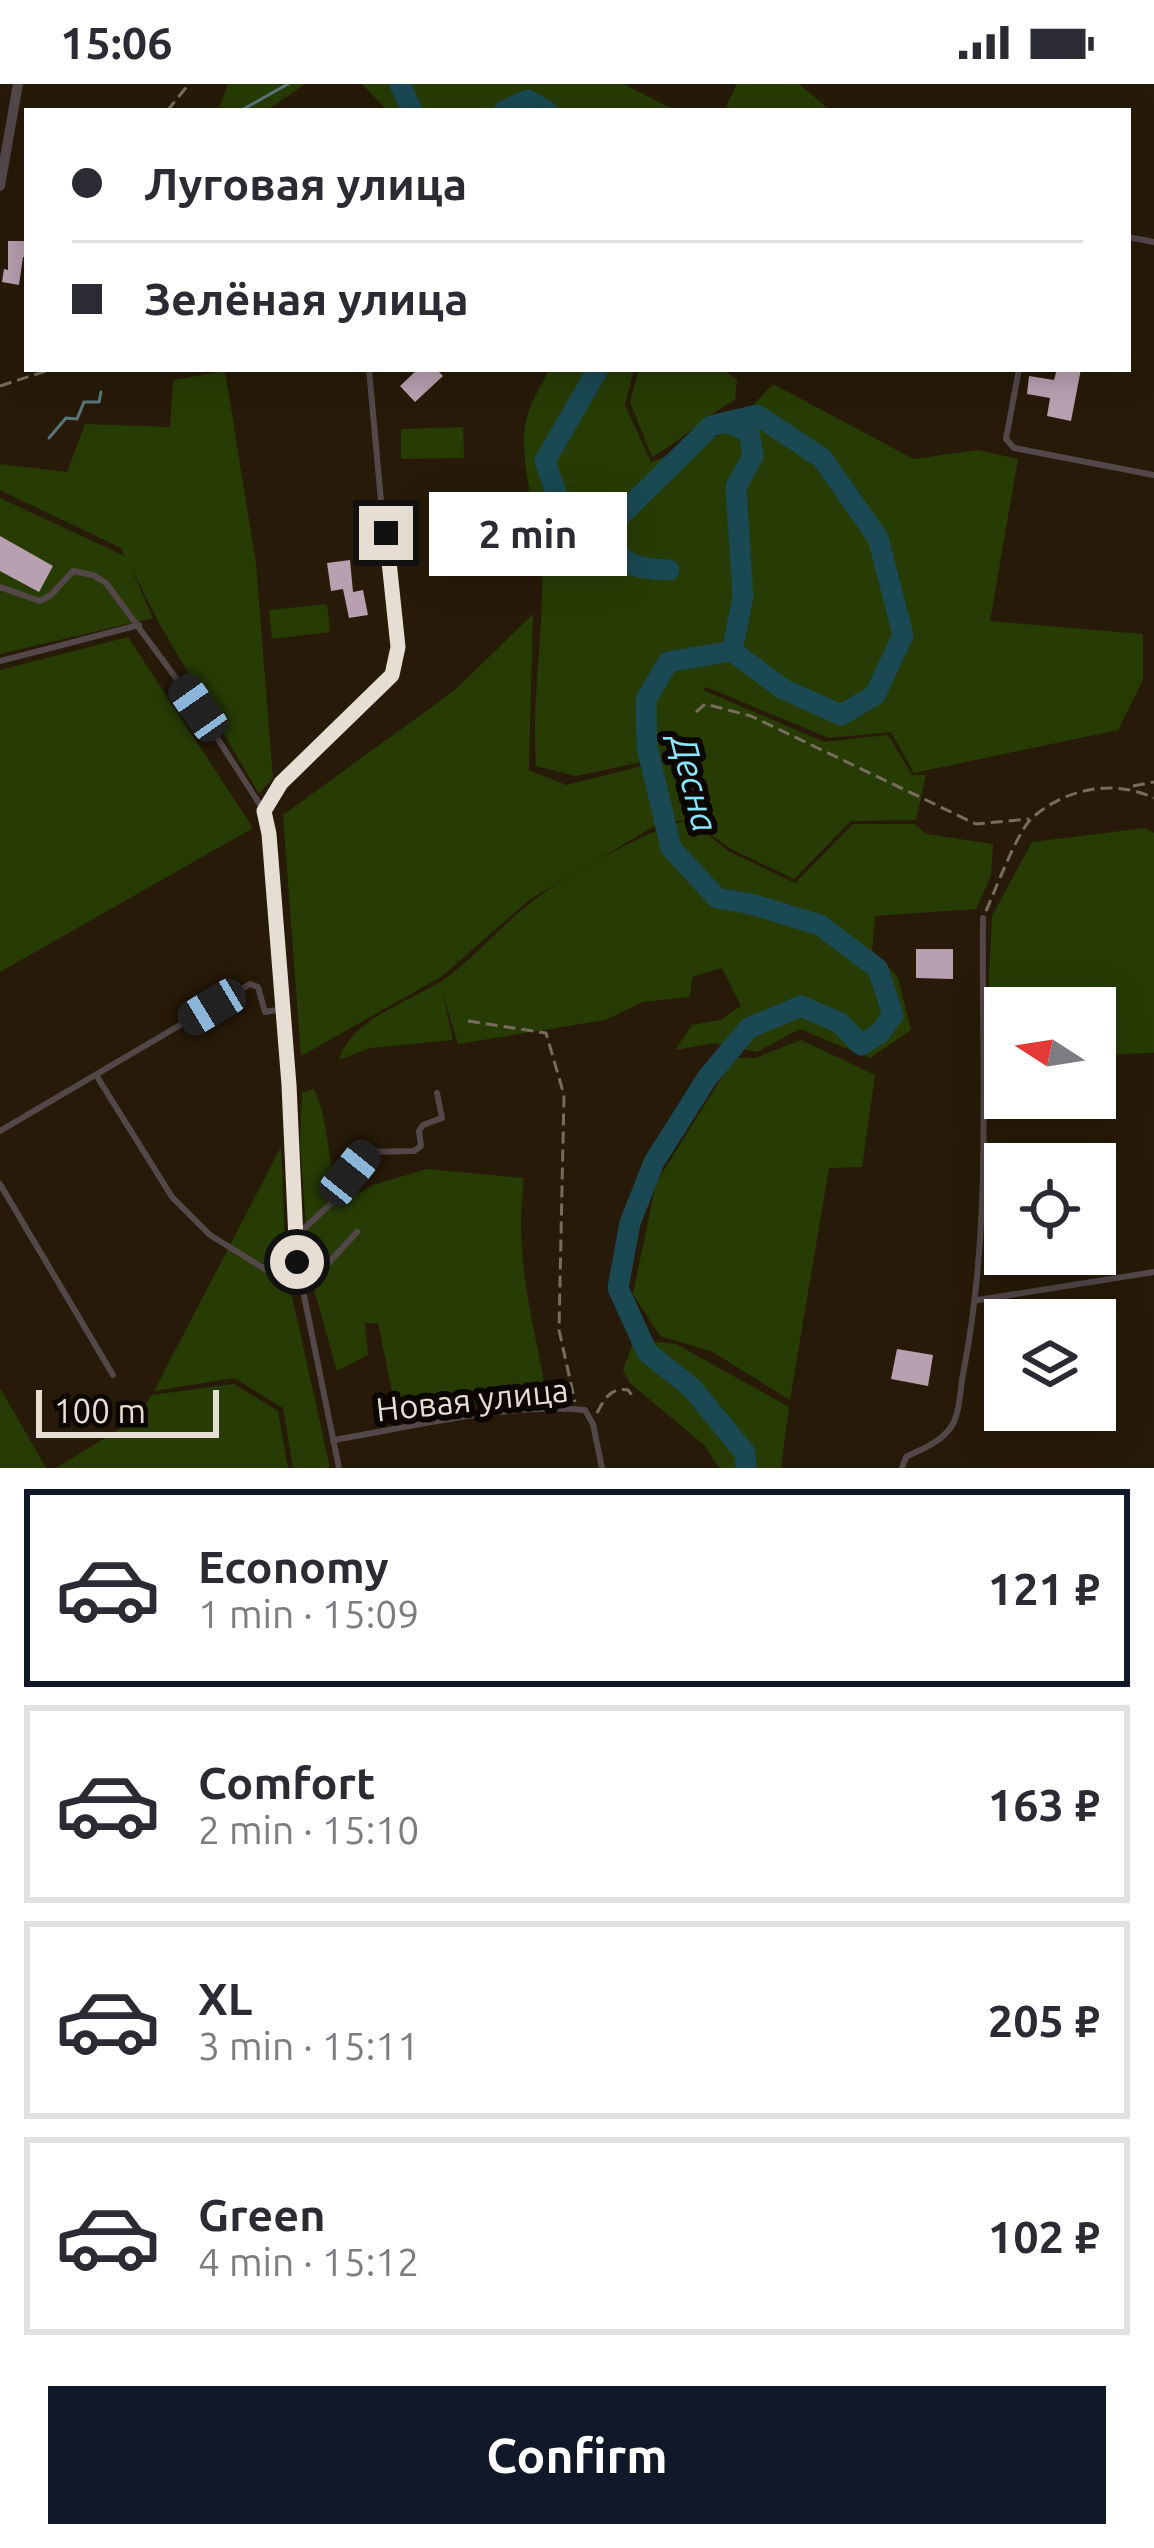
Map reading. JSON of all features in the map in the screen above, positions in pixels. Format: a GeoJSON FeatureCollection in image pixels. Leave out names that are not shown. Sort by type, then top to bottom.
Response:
{"type":"FeatureCollection","features":[{"type":"Feature","properties":{"kind":"street"},"geometry":{"type":"LineString","coordinates":[[0,186],[18,84]]}},
{"type":"Feature","properties":{"kind":"lane"},"geometry":{"type":"LineString","coordinates":[[264,811],[281,783],[387,683],[396,666],[369,372]]}},
{"type":"Feature","properties":{"kind":"lane"},"geometry":{"type":"LineString","coordinates":[[1018,372],[1006,440],[1014,448],[1154,476]]}},
{"type":"Feature","properties":{"kind":"lane"},"geometry":{"type":"LineString","coordinates":[[0,586],[40,601],[73,572],[106,583],[264,811],[302,1292],[333,1440]]}},
{"type":"Feature","properties":{"kind":"lane"},"geometry":{"type":"LineString","coordinates":[[0,661],[139,625]]}},
{"type":"Feature","properties":{"kind":"lane"},"geometry":{"type":"LineString","coordinates":[[902,1468],[906,1457],[934,1443],[953,1424],[977,1300],[986,1094],[980,1032],[982,918]]}},
{"type":"Feature","properties":{"kind":"lane"},"geometry":{"type":"LineString","coordinates":[[0,1131],[250,984],[258,987],[265,1012],[283,1010]]}},
{"type":"Feature","properties":{"kind":"lane"},"geometry":{"type":"LineString","coordinates":[[96,1075],[172,1197],[210,1235],[302,1292]]}},
{"type":"Feature","properties":{"kind":"lane"},"geometry":{"type":"LineString","coordinates":[[296,1236],[337,1198],[367,1152],[414,1151],[421,1146],[423,1125],[442,1118],[437,1093]]}},
{"type":"Feature","properties":{"kind":"lane"},"geometry":{"type":"LineString","coordinates":[[0,1184],[113,1375]]}},
{"type":"Feature","properties":{"kind":"lane"},"geometry":{"type":"LineString","coordinates":[[302,1292],[357,1232]]}},
{"type":"Feature","properties":{"kind":"lane"},"geometry":{"type":"LineString","coordinates":[[977,1300],[1154,1272]]}},
{"type":"Feature","properties":{"kind":"lane","name":"Новая улица"},"geometry":{"type":"LineString","coordinates":[[339,1468],[333,1440],[460,1419],[577,1409],[585,1410],[593,1426],[602,1468]]}},
{"type":"Feature","properties":{"kind":"path"},"geometry":{"type":"LineString","coordinates":[[169,108],[189,84]]}},
{"type":"Feature","properties":{"kind":"path"},"geometry":{"type":"LineString","coordinates":[[0,386],[43,372]]}},
{"type":"Feature","properties":{"kind":"path"},"geometry":{"type":"LineString","coordinates":[[696,712],[705,704],[751,716],[976,824],[1029,820],[1083,789],[1154,782]]}},
{"type":"Feature","properties":{"kind":"path"},"geometry":{"type":"LineString","coordinates":[[1131,787],[1154,798]]}},
{"type":"Feature","properties":{"kind":"path"},"geometry":{"type":"LineString","coordinates":[[982,918],[1029,820]]}},
{"type":"Feature","properties":{"kind":"path"},"geometry":{"type":"LineString","coordinates":[[468,1021],[546,1033],[564,1095],[559,1330],[577,1409]]}},
{"type":"Feature","properties":{"kind":"path"},"geometry":{"type":"LineString","coordinates":[[593,1426],[609,1394],[628,1390],[634,1399]]}},
{"type":"Feature","properties":{"kind":"green space"},"geometry":{"type":"Polygon","coordinates":[[[228,84],[305,84],[270,108],[220,107],[228,84]]]}},
{"type":"Feature","properties":{"kind":"green space"},"geometry":{"type":"Polygon","coordinates":[[[362,84],[623,84],[671,108],[385,108],[362,84]]]}},
{"type":"Feature","properties":{"kind":"green space"},"geometry":{"type":"Polygon","coordinates":[[[737,84],[799,84],[827,108],[725,108],[737,84]]]}},
{"type":"Feature","properties":{"kind":"green space"},"geometry":{"type":"Polygon","coordinates":[[[225,372],[256,564],[273,778],[259,794],[129,563],[153,618],[0,654],[0,498],[125,556],[121,548],[0,490],[0,464],[67,472],[85,424],[170,427],[173,380],[225,372]]]}},
{"type":"Feature","properties":{"kind":"green space"},"geometry":{"type":"Polygon","coordinates":[[[548,372],[633,372],[625,405],[651,462],[728,432],[773,384],[914,459],[978,450],[1018,459],[990,621],[1143,634],[1143,680],[1118,730],[914,773],[891,732],[829,738],[706,687],[703,690],[824,742],[888,735],[912,775],[926,775],[916,820],[851,821],[794,879],[731,849],[689,819],[728,851],[795,883],[853,824],[915,824],[926,834],[993,844],[991,876],[976,909],[875,916],[872,950],[898,977],[911,1030],[870,1058],[800,1029],[757,1052],[715,1043],[675,1050],[692,1025],[720,1020],[741,1006],[722,968],[692,977],[690,997],[643,1002],[605,1020],[458,1044],[442,991],[453,1040],[370,1048],[339,1060],[346,1045],[370,1021],[446,978],[547,891],[627,845],[687,820],[673,821],[656,759],[576,776],[536,766],[542,570],[524,438],[530,408],[548,372]]]}},
{"type":"Feature","properties":{"kind":"green space"},"geometry":{"type":"Polygon","coordinates":[[[638,372],[727,372],[737,380],[735,400],[652,457],[630,402],[638,372]]]}},
{"type":"Feature","properties":{"kind":"green space"},"geometry":{"type":"Polygon","coordinates":[[[463,427],[464,458],[401,459],[401,429],[463,427]]]}},
{"type":"Feature","properties":{"kind":"green space"},"geometry":{"type":"Polygon","coordinates":[[[327,604],[330,632],[272,639],[269,610],[327,604]]]}},
{"type":"Feature","properties":{"kind":"green space"},"geometry":{"type":"Polygon","coordinates":[[[533,614],[529,770],[566,785],[646,765],[658,824],[529,900],[441,977],[301,1056],[283,815],[455,690],[533,614]]]}},
{"type":"Feature","properties":{"kind":"green space"},"geometry":{"type":"Polygon","coordinates":[[[128,637],[253,828],[0,972],[0,670],[128,637]]]}},
{"type":"Feature","properties":{"kind":"green space"},"geometry":{"type":"Polygon","coordinates":[[[1145,828],[1154,833],[1154,1053],[1116,1054],[1116,987],[989,987],[992,916],[1032,842],[1145,828]]]}},
{"type":"Feature","properties":{"kind":"green space"},"geometry":{"type":"Polygon","coordinates":[[[801,1040],[875,1075],[862,1167],[829,1168],[790,1400],[711,1351],[660,1336],[633,1294],[656,1183],[734,1058],[755,1058],[801,1040]]]}},
{"type":"Feature","properties":{"kind":"green space"},"geometry":{"type":"Polygon","coordinates":[[[314,1089],[345,1201],[373,1185],[427,1169],[524,1178],[523,1261],[546,1392],[397,1415],[378,1323],[365,1323],[368,1355],[337,1371],[309,1271],[300,1142],[302,1093],[314,1089]]]}},
{"type":"Feature","properties":{"kind":"green space"},"geometry":{"type":"Polygon","coordinates":[[[281,1147],[286,1269],[330,1468],[293,1468],[283,1408],[234,1378],[154,1391],[281,1147]]]}},
{"type":"Feature","properties":{"kind":"green space"},"geometry":{"type":"Polygon","coordinates":[[[676,1344],[789,1407],[781,1468],[719,1468],[704,1445],[630,1383],[623,1370],[632,1346],[676,1344]]]}},
{"type":"Feature","properties":{"kind":"green space"},"geometry":{"type":"Polygon","coordinates":[[[234,1384],[278,1411],[288,1468],[56,1468],[139,1417],[151,1395],[234,1384]]]}},
{"type":"Feature","properties":{"kind":"green space"},"geometry":{"type":"Polygon","coordinates":[[[0,1388],[46,1468],[0,1468],[0,1388]]]}},
{"type":"Feature","properties":{"kind":"building"},"geometry":{"type":"Polygon","coordinates":[[[8,241],[24,241],[19,285],[2,282],[4,269],[8,270],[8,241]]]}},
{"type":"Feature","properties":{"kind":"building"},"geometry":{"type":"Polygon","coordinates":[[[415,372],[443,376],[415,402],[400,386],[415,372]]]}},
{"type":"Feature","properties":{"kind":"building"},"geometry":{"type":"Polygon","coordinates":[[[1056,372],[1080,372],[1071,421],[1047,416],[1050,398],[1027,394],[1029,376],[1054,380],[1056,372]]]}},
{"type":"Feature","properties":{"kind":"building"},"geometry":{"type":"Polygon","coordinates":[[[0,536],[53,566],[39,592],[0,571],[0,536]]]}},
{"type":"Feature","properties":{"kind":"building"},"geometry":{"type":"Polygon","coordinates":[[[350,560],[353,592],[363,590],[368,615],[349,618],[343,589],[331,591],[327,563],[350,560]]]}},
{"type":"Feature","properties":{"kind":"building"},"geometry":{"type":"Polygon","coordinates":[[[916,949],[953,949],[953,979],[916,978],[916,949]]]}},
{"type":"Feature","properties":{"kind":"building"},"geometry":{"type":"Polygon","coordinates":[[[897,1349],[933,1355],[928,1386],[891,1379],[897,1349]]]}},
{"type":"Feature","properties":{"kind":"waterway"},"geometry":{"type":"LineString","coordinates":[[245,108],[288,84]]}},
{"type":"Feature","properties":{"kind":"waterway","name":"Десна"},"geometry":{"type":"LineString","coordinates":[[400,84],[411,108]]}},
{"type":"Feature","properties":{"kind":"waterway","name":"Десна"},"geometry":{"type":"LineString","coordinates":[[511,108],[528,100],[542,108]]}},
{"type":"Feature","properties":{"kind":"waterway","name":"Десна"},"geometry":{"type":"LineString","coordinates":[[596,372],[545,461],[560,505],[582,530],[613,523],[711,426],[757,415],[822,458],[878,538],[903,635],[875,695],[841,715],[783,689],[732,651],[668,662],[646,700],[647,747],[671,848],[717,898],[820,925],[878,969],[893,1015],[880,1033],[861,1045],[840,1023],[801,1006],[749,1028],[707,1078],[654,1162],[630,1223],[618,1288],[647,1352],[692,1388],[745,1453],[746,1468]]}},
{"type":"Feature","properties":{"kind":"waterway"},"geometry":{"type":"LineString","coordinates":[[49,438],[66,418],[77,419],[84,402],[99,402],[101,392]]}},
{"type":"Feature","properties":{"kind":"waterway"},"geometry":{"type":"LineString","coordinates":[[728,422],[749,432],[753,456],[736,487],[743,597],[732,651]]}},
{"type":"Feature","properties":{"kind":"waterway","name":"Десна"},"geometry":{"type":"LineString","coordinates":[[603,525],[627,561],[669,570]]}},
{"type":"Feature","properties":{"kind":"route"},"geometry":{"type":"LineString","coordinates":[[297,1262],[289,1085],[264,811],[281,783],[387,683],[396,666],[386,533]]}}]}
